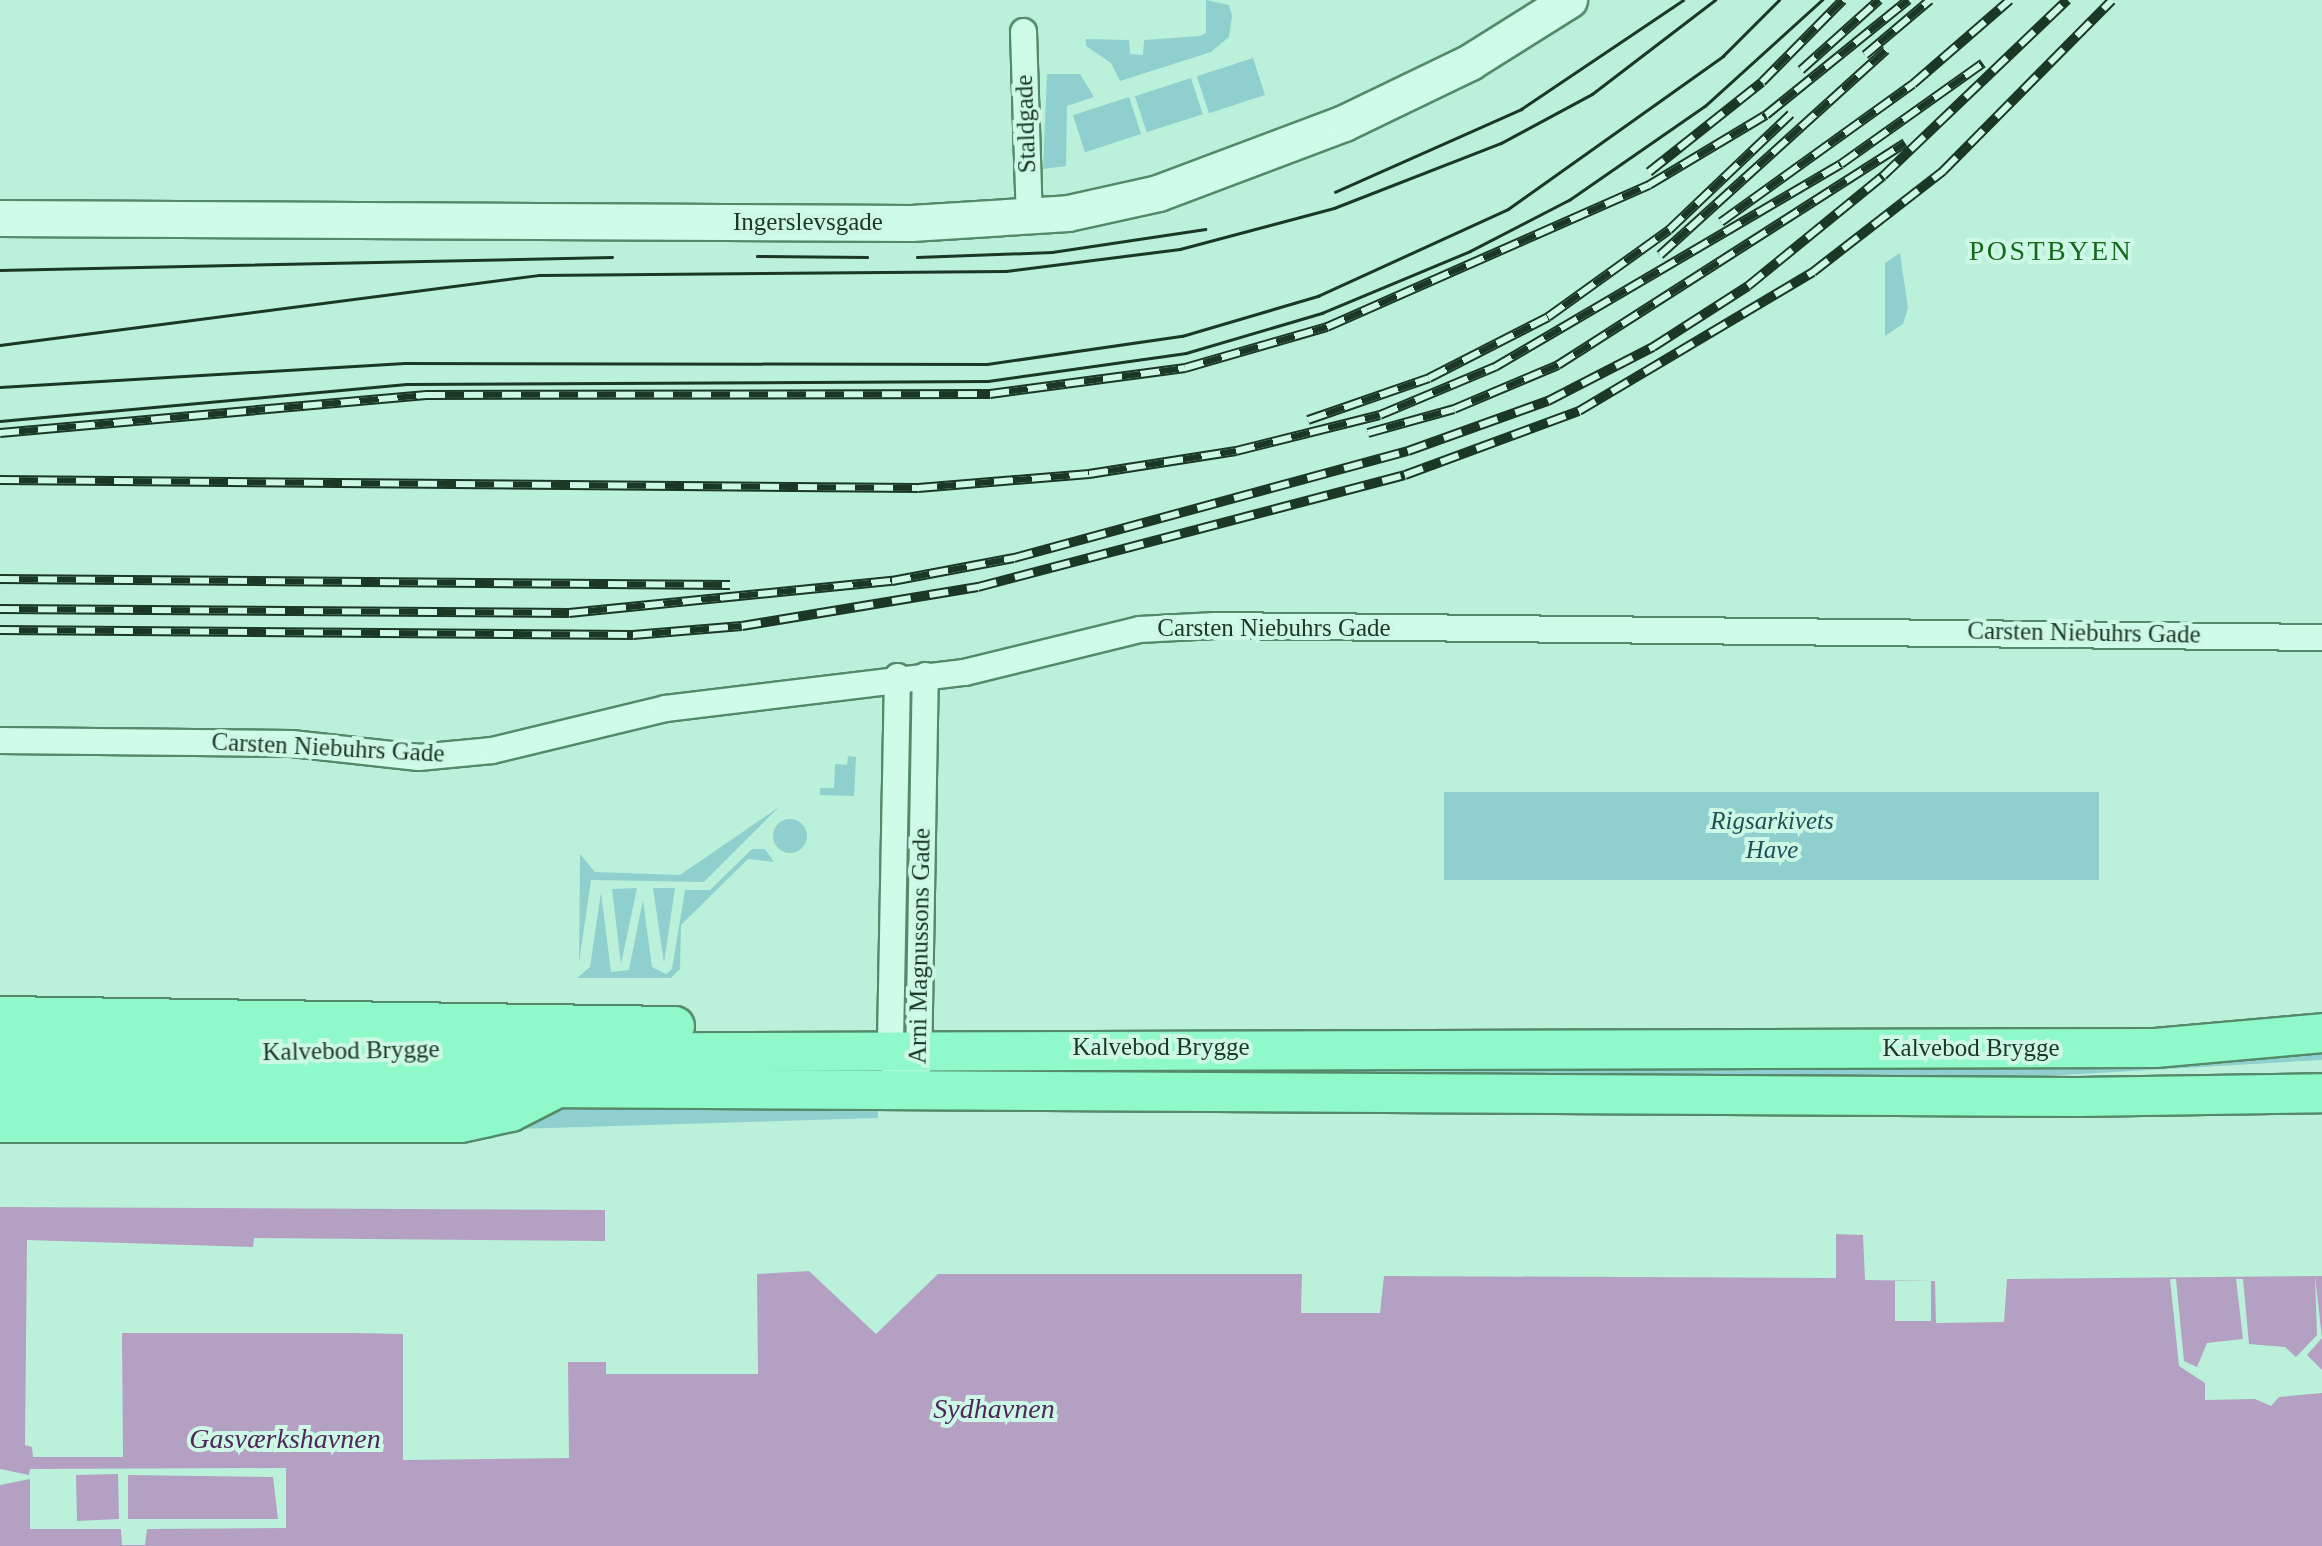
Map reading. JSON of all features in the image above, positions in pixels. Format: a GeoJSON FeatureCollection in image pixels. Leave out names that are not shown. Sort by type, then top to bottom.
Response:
{"type":"FeatureCollection","features":[{"type":"Feature","properties":{"kind":"main road"},"geometry":{"type":"LineString","coordinates":[[0,1016],[614,1021],[816,1048]]}},
{"type":"Feature","properties":{"kind":"main road","name":"Kalvebod Brygge"},"geometry":{"type":"LineString","coordinates":[[0,1085],[710,1086],[905,1063],[2154,1048],[2322,1033]]}},
{"type":"Feature","properties":{"kind":"main road","name":"Kalvebod Brygge"},"geometry":{"type":"LineString","coordinates":[[0,1054],[816,1048],[905,1063],[2322,1093]]}},
{"type":"Feature","properties":{"kind":"main road"},"geometry":{"type":"LineString","coordinates":[[0,1123],[461,1122],[511,1112],[563,1085]]}},
{"type":"Feature","properties":{"kind":"street","name":"Ingerslevsgade"},"geometry":{"type":"LineString","coordinates":[[0,218],[874,223],[1029,217],[1130,201],[1326,130],[1470,62],[1569,0]]}},
{"type":"Feature","properties":{"kind":"street","name":"Staldgade"},"geometry":{"type":"LineString","coordinates":[[1023,30],[1029,217]]}},
{"type":"Feature","properties":{"kind":"street","name":"Carsten Niebuhrs Gade"},"geometry":{"type":"LineString","coordinates":[[0,740],[291,742],[418,757],[519,745],[665,708],[926,675],[1037,657],[1139,629],[1215,624],[2322,637]]}},
{"type":"Feature","properties":{"kind":"street","name":"Arni Magnussons Gade"},"geometry":{"type":"LineString","coordinates":[[905,1063],[926,675]]}},
{"type":"Feature","properties":{"kind":"street","name":"Arni Magnussons Gade"},"geometry":{"type":"LineString","coordinates":[[897,676],[905,1063]]}},
{"type":"Feature","properties":{"kind":"green space"},"geometry":{"type":"Polygon","coordinates":[[[1206,0],[1229,5],[1232,16],[1229,37],[1211,52],[1120,81],[1111,63],[1086,46],[1086,39],[1129,40],[1130,54],[1143,55],[1144,40],[1200,36],[1206,33],[1206,0]]]}},
{"type":"Feature","properties":{"kind":"green space"},"geometry":{"type":"Polygon","coordinates":[[[1253,58],[1265,95],[1209,113],[1197,76],[1253,58]]]}},
{"type":"Feature","properties":{"kind":"green space"},"geometry":{"type":"Polygon","coordinates":[[[1047,74],[1080,74],[1094,97],[1067,106],[1066,166],[1043,169],[1047,74]]]}},
{"type":"Feature","properties":{"kind":"green space"},"geometry":{"type":"Polygon","coordinates":[[[1191,78],[1203,114],[1147,132],[1135,96],[1191,78]]]}},
{"type":"Feature","properties":{"kind":"green space"},"geometry":{"type":"Polygon","coordinates":[[[1129,97],[1141,134],[1085,152],[1073,115],[1129,97]]]}},
{"type":"Feature","properties":{"kind":"green space"},"geometry":{"type":"Polygon","coordinates":[[[1900,253],[1908,308],[1903,324],[1885,336],[1885,263],[1900,253]]]}},
{"type":"Feature","properties":{"kind":"green space"},"geometry":{"type":"Polygon","coordinates":[[[848,756],[856,757],[854,796],[820,795],[820,788],[834,788],[835,764],[847,765],[848,756]]]}},
{"type":"Feature","properties":{"kind":"green space","name":"Rigsarkivets Have"},"geometry":{"type":"Polygon","coordinates":[[[1444,792],[2099,792],[2099,880],[1444,880],[1444,792]]]}},
{"type":"Feature","properties":{"kind":"green space"},"geometry":{"type":"Polygon","coordinates":[[[779,807],[704,882],[591,880],[579,963],[580,854],[595,872],[680,875],[779,807]]]}},
{"type":"Feature","properties":{"kind":"green space"},"geometry":{"type":"Polygon","coordinates":[[[790,819],[802,824],[807,836],[802,848],[790,853],[778,848],[773,836],[778,824],[790,819]]]}},
{"type":"Feature","properties":{"kind":"green space"},"geometry":{"type":"Polygon","coordinates":[[[752,849],[765,849],[774,862],[748,859],[681,925],[680,969],[671,978],[577,978],[590,967],[601,892],[611,972],[629,970],[643,900],[652,967],[666,974],[672,969],[685,890],[710,890],[752,849]]]}},
{"type":"Feature","properties":{"kind":"green space"},"geometry":{"type":"Polygon","coordinates":[[[637,888],[621,964],[612,889],[637,888]]]}},
{"type":"Feature","properties":{"kind":"green space"},"geometry":{"type":"Polygon","coordinates":[[[653,888],[675,888],[664,963],[653,888]]]}},
{"type":"Feature","properties":{"kind":"green space"},"geometry":{"type":"Polygon","coordinates":[[[2322,1050],[2322,1060],[2028,1077],[963,1077],[963,1070],[1125,1071],[1172,1065],[2322,1050]]]}},
{"type":"Feature","properties":{"kind":"green space"},"geometry":{"type":"Polygon","coordinates":[[[568,1106],[878,1110],[878,1118],[483,1130],[568,1106]]]}},
{"type":"Feature","properties":{"kind":"water","name":"Sydhavnen"},"geometry":{"type":"Polygon","coordinates":[[[0,1207],[605,1210],[605,1241],[254,1238],[253,1247],[27,1240],[25,1445],[32,1447],[33,1457],[123,1457],[122,1333],[350,1333],[403,1334],[403,1460],[569,1458],[568,1362],[606,1362],[606,1374],[758,1374],[757,1274],[809,1271],[876,1334],[938,1274],[1302,1274],[1301,1313],[1380,1313],[1384,1276],[1836,1278],[1836,1234],[1863,1235],[1865,1280],[1935,1281],[1936,1323],[2004,1322],[2007,1279],[2322,1276],[2322,1546],[0,1546],[0,1207]]]}},
{"type":"Feature","properties":{"kind":"pier"},"geometry":{"type":"Polygon","coordinates":[[[2315,1276],[2322,1338],[2307,1355],[2322,1370],[2322,1393],[2279,1397],[2271,1406],[2255,1399],[2205,1400],[2205,1383],[2179,1366],[2170,1279],[2176,1279],[2184,1361],[2197,1367],[2207,1343],[2243,1339],[2236,1279],[2243,1279],[2249,1344],[2285,1347],[2296,1357],[2317,1335],[2315,1276]]]}},
{"type":"Feature","properties":{"kind":"pier"},"geometry":{"type":"Polygon","coordinates":[[[1895,1281],[1931,1281],[1931,1321],[1895,1321],[1895,1281]]]}},
{"type":"Feature","properties":{"kind":"pier"},"geometry":{"type":"Polygon","coordinates":[[[286,1468],[286,1528],[147,1529],[145,1545],[122,1545],[121,1529],[30,1529],[30,1479],[0,1485],[0,1469],[29,1475],[30,1469],[286,1468]],[[118,1474],[76,1475],[77,1521],[119,1519],[118,1474]],[[128,1475],[128,1519],[278,1519],[273,1477],[128,1475]]]}},
{"type":"Feature","properties":{"kind":"tram line"},"geometry":{"type":"LineString","coordinates":[[1335,192],[1521,109],[1683,0]]}},
{"type":"Feature","properties":{"kind":"tram line"},"geometry":{"type":"LineString","coordinates":[[0,345],[539,275],[1006,271],[1180,249],[1334,208],[1501,143],[1592,94],[1715,0]]}},
{"type":"Feature","properties":{"kind":"tram line"},"geometry":{"type":"LineString","coordinates":[[0,387],[404,363],[987,364],[1182,336],[1318,296],[1508,209],[1723,56],[1779,0]]}},
{"type":"Feature","properties":{"kind":"tram line"},"geometry":{"type":"LineString","coordinates":[[0,421],[406,384],[988,381],[1186,353],[1322,313],[1470,251],[1569,200],[1705,106],[1822,0]]}},
{"type":"Feature","properties":{"kind":"tram line"},"geometry":{"type":"LineString","coordinates":[[917,257],[1052,252],[1205,229]]}},
{"type":"Feature","properties":{"kind":"tram line"},"geometry":{"type":"LineString","coordinates":[[757,256],[867,257]]}},
{"type":"Feature","properties":{"kind":"tram line"},"geometry":{"type":"LineString","coordinates":[[0,270],[612,257]]}},
{"type":"Feature","properties":{"kind":"railway"},"geometry":{"type":"LineString","coordinates":[[1649,172],[1762,82],[1843,0]]}},
{"type":"Feature","properties":{"kind":"railway"},"geometry":{"type":"LineString","coordinates":[[1801,70],[1879,0]]}},
{"type":"Feature","properties":{"kind":"railway"},"geometry":{"type":"LineString","coordinates":[[0,433],[426,395],[990,394],[1185,368],[1327,327],[1649,185],[1766,115],[1908,0]]}},
{"type":"Feature","properties":{"kind":"railway"},"geometry":{"type":"LineString","coordinates":[[1865,55],[1930,0]]}},
{"type":"Feature","properties":{"kind":"railway"},"geometry":{"type":"LineString","coordinates":[[1721,222],[1913,84],[2010,0]]}},
{"type":"Feature","properties":{"kind":"railway"},"geometry":{"type":"LineString","coordinates":[[0,609],[569,613],[892,581],[1014,558],[1408,451],[1548,401],[1653,347],[1748,286],[1883,176],[2067,0]]}},
{"type":"Feature","properties":{"kind":"railway"},"geometry":{"type":"LineString","coordinates":[[0,630],[633,635],[742,626],[978,587],[1405,475],[1579,411],[1813,272],[1943,171],[2112,0]]}},
{"type":"Feature","properties":{"kind":"railway"},"geometry":{"type":"LineString","coordinates":[[1660,255],[1886,50]]}},
{"type":"Feature","properties":{"kind":"railway"},"geometry":{"type":"LineString","coordinates":[[0,480],[918,488],[1089,474],[1236,451],[1380,415],[1495,367],[1841,164],[1983,63]]}},
{"type":"Feature","properties":{"kind":"railway"},"geometry":{"type":"LineString","coordinates":[[1308,420],[1429,378],[1548,317],[1669,230],[1791,114]]}},
{"type":"Feature","properties":{"kind":"railway"},"geometry":{"type":"LineString","coordinates":[[1368,433],[1454,409],[1558,365],[1905,143]]}},
{"type":"Feature","properties":{"kind":"railway"},"geometry":{"type":"LineString","coordinates":[[0,579],[730,585]]}},
{"type":"Feature","properties":{"kind":"district","name":"POSTBYEN"},"geometry":{"type":"Point","coordinates":[2051,251]}},
{"type":"Feature","properties":{"kind":"water label","name":"Gasværkshavnen"},"geometry":{"type":"Point","coordinates":[285,1439]}}]}
